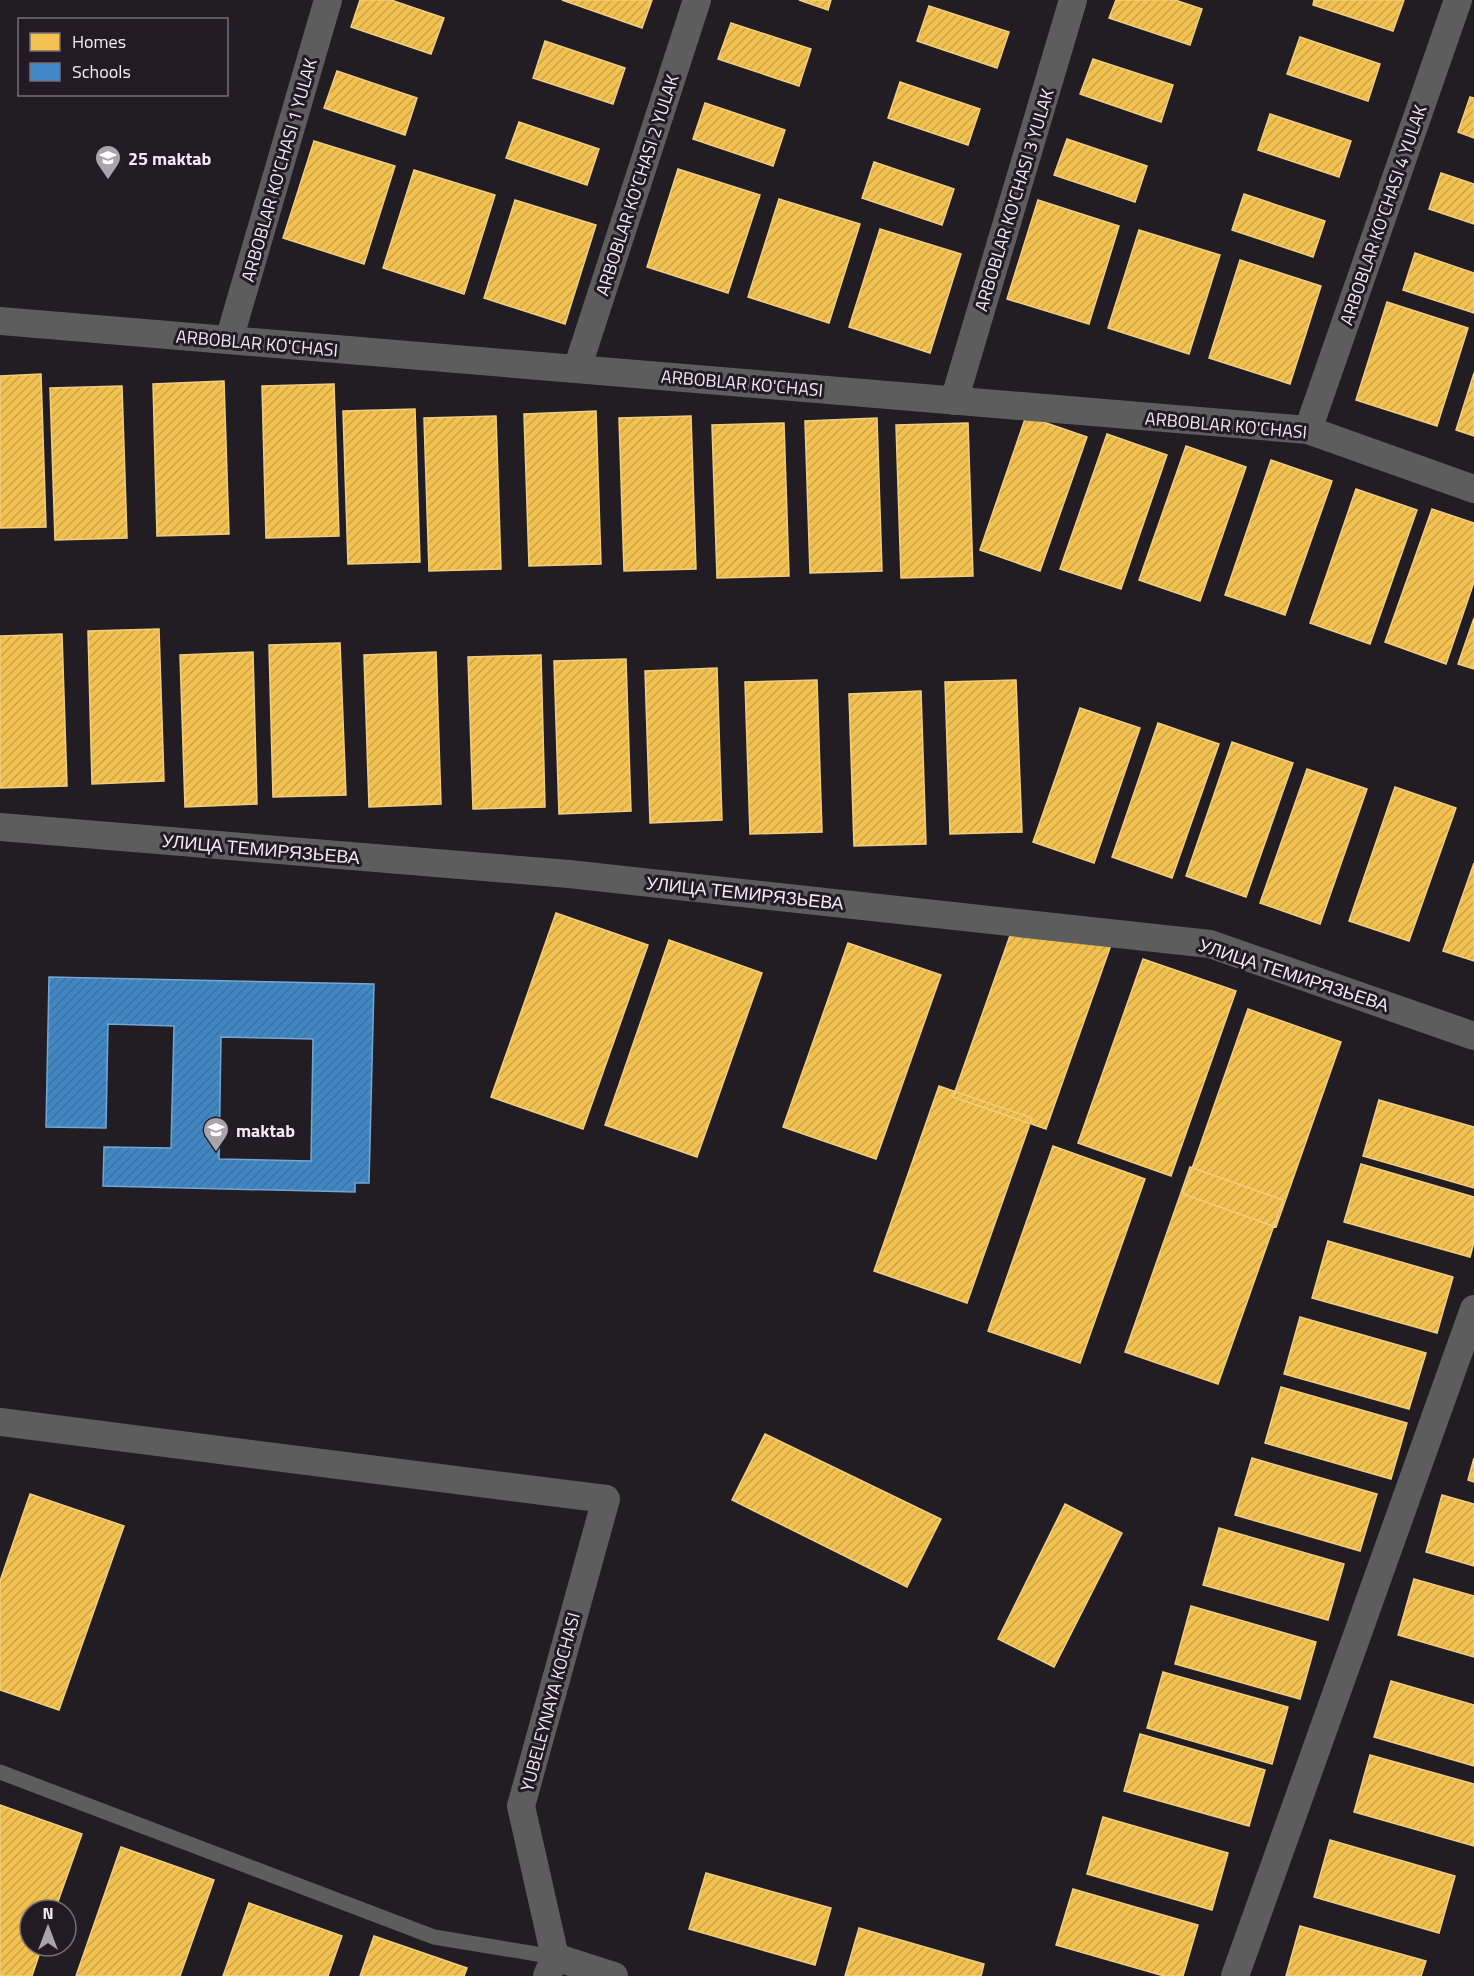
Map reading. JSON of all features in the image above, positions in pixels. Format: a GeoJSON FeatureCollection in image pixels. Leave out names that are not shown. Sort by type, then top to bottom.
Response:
{"type":"FeatureCollection","features":[{"type":"Feature","properties":{"kind":"street","name":"ARBOBLAR KO'CHASI 1 YULAK"},"geometry":{"type":"LineString","coordinates":[[229,340],[328,0]]}},
{"type":"Feature","properties":{"kind":"street","name":"ARBOBLAR KO'CHASI 2 YULAK"},"geometry":{"type":"LineString","coordinates":[[577,369],[697,0]]}},
{"type":"Feature","properties":{"kind":"street","name":"ARBOBLAR KO'CHASI 3 YULAK"},"geometry":{"type":"LineString","coordinates":[[954,401],[1073,0]]}},
{"type":"Feature","properties":{"kind":"street","name":"ARBOBLAR KO'CHASI 4 YULAK"},"geometry":{"type":"LineString","coordinates":[[1308,430],[1458,0]]}},
{"type":"Feature","properties":{"kind":"street","name":"ARBOBLAR KO'CHASI"},"geometry":{"type":"LineString","coordinates":[[0,321],[1308,430],[1474,489]]}},
{"type":"Feature","properties":{"kind":"street","name":"УЛИЦА ТЕМИРЯЗЬЕВА"},"geometry":{"type":"LineString","coordinates":[[0,827],[569,874],[1210,944],[1474,1036]]}},
{"type":"Feature","properties":{"kind":"street"},"geometry":{"type":"LineString","coordinates":[[1235,1976],[1474,1309]]}},
{"type":"Feature","properties":{"kind":"street","name":"YUBELEYNAYA KOCHASI"},"geometry":{"type":"LineString","coordinates":[[0,1422],[606,1499],[521,1806],[551,1967]]}},
{"type":"Feature","properties":{"kind":"street"},"geometry":{"type":"LineString","coordinates":[[551,1967],[614,1976]]}},
{"type":"Feature","properties":{"kind":"lane"},"geometry":{"type":"LineString","coordinates":[[0,1772],[434,1937],[551,1967]]}},
{"type":"Feature","properties":{"kind":"building: Homes"},"geometry":{"type":"Polygon","coordinates":[[[360,0],[391,0],[444,18],[431,54],[351,27],[360,0]]]}},
{"type":"Feature","properties":{"kind":"building: Homes"},"geometry":{"type":"Polygon","coordinates":[[[562,0],[652,0],[642,28],[562,0]]]}},
{"type":"Feature","properties":{"kind":"building: Homes"},"geometry":{"type":"Polygon","coordinates":[[[799,0],[831,0],[828,10],[799,0]]]}},
{"type":"Feature","properties":{"kind":"building: Homes"},"geometry":{"type":"Polygon","coordinates":[[[1116,0],[1175,0],[1202,9],[1190,45],[1109,18],[1116,0]]]}},
{"type":"Feature","properties":{"kind":"building: Homes"},"geometry":{"type":"Polygon","coordinates":[[[1314,0],[1404,0],[1393,31],[1313,5],[1314,0]]]}},
{"type":"Feature","properties":{"kind":"building: Homes"},"geometry":{"type":"Polygon","coordinates":[[[929,6],[1009,32],[997,68],[917,41],[929,6]]]}},
{"type":"Feature","properties":{"kind":"building: Homes"},"geometry":{"type":"Polygon","coordinates":[[[731,23],[811,49],[799,86],[718,59],[731,23]]]}},
{"type":"Feature","properties":{"kind":"building: Homes"},"geometry":{"type":"Polygon","coordinates":[[[1300,37],[1380,64],[1368,101],[1287,74],[1300,37]]]}},
{"type":"Feature","properties":{"kind":"building: Homes"},"geometry":{"type":"Polygon","coordinates":[[[545,41],[625,68],[613,104],[533,78],[545,41]]]}},
{"type":"Feature","properties":{"kind":"building: Homes"},"geometry":{"type":"Polygon","coordinates":[[[1093,59],[1173,85],[1161,122],[1080,94],[1093,59]]]}},
{"type":"Feature","properties":{"kind":"building: Homes"},"geometry":{"type":"Polygon","coordinates":[[[337,71],[417,98],[405,135],[324,108],[337,71]]]}},
{"type":"Feature","properties":{"kind":"building: Homes"},"geometry":{"type":"Polygon","coordinates":[[[900,82],[980,109],[968,145],[888,118],[900,82]]]}},
{"type":"Feature","properties":{"kind":"building: Homes"},"geometry":{"type":"Polygon","coordinates":[[[1470,97],[1474,98],[1474,138],[1458,132],[1470,97]]]}},
{"type":"Feature","properties":{"kind":"building: Homes"},"geometry":{"type":"Polygon","coordinates":[[[705,103],[785,130],[773,166],[693,139],[705,103]]]}},
{"type":"Feature","properties":{"kind":"building: Homes"},"geometry":{"type":"Polygon","coordinates":[[[1270,114],[1351,141],[1339,177],[1258,150],[1270,114]]]}},
{"type":"Feature","properties":{"kind":"building: Homes"},"geometry":{"type":"Polygon","coordinates":[[[519,122],[599,149],[587,185],[506,158],[519,122]]]}},
{"type":"Feature","properties":{"kind":"building: Homes"},"geometry":{"type":"Polygon","coordinates":[[[1067,139],[1147,166],[1135,202],[1054,175],[1067,139]]]}},
{"type":"Feature","properties":{"kind":"building: Homes"},"geometry":{"type":"Polygon","coordinates":[[[314,141],[395,166],[364,264],[283,238],[314,141]]]}},
{"type":"Feature","properties":{"kind":"building: Homes"},"geometry":{"type":"Polygon","coordinates":[[[874,162],[954,189],[942,225],[862,198],[874,162]]]}},
{"type":"Feature","properties":{"kind":"building: Homes"},"geometry":{"type":"Polygon","coordinates":[[[678,169],[760,195],[728,293],[647,267],[678,169]]]}},
{"type":"Feature","properties":{"kind":"building: Homes"},"geometry":{"type":"Polygon","coordinates":[[[414,170],[495,195],[464,294],[383,268],[414,170]]]}},
{"type":"Feature","properties":{"kind":"building: Homes"},"geometry":{"type":"Polygon","coordinates":[[[1441,173],[1474,184],[1474,224],[1429,209],[1441,173]]]}},
{"type":"Feature","properties":{"kind":"building: Homes"},"geometry":{"type":"Polygon","coordinates":[[[1244,194],[1325,221],[1313,257],[1232,230],[1244,194]]]}},
{"type":"Feature","properties":{"kind":"building: Homes"},"geometry":{"type":"Polygon","coordinates":[[[779,199],[860,224],[829,323],[748,297],[779,199]]]}},
{"type":"Feature","properties":{"kind":"building: Homes"},"geometry":{"type":"Polygon","coordinates":[[[515,200],[596,225],[565,324],[484,298],[515,200]]]}},
{"type":"Feature","properties":{"kind":"building: Homes"},"geometry":{"type":"Polygon","coordinates":[[[1038,200],[1119,226],[1089,324],[1007,299],[1038,200]]]}},
{"type":"Feature","properties":{"kind":"building: Homes"},"geometry":{"type":"Polygon","coordinates":[[[880,229],[961,254],[930,353],[849,327],[880,229]]]}},
{"type":"Feature","properties":{"kind":"building: Homes"},"geometry":{"type":"Polygon","coordinates":[[[1139,230],[1220,255],[1189,354],[1108,328],[1139,230]]]}},
{"type":"Feature","properties":{"kind":"building: Homes"},"geometry":{"type":"Polygon","coordinates":[[[1415,253],[1474,273],[1474,313],[1403,290],[1415,253]]]}},
{"type":"Feature","properties":{"kind":"building: Homes"},"geometry":{"type":"Polygon","coordinates":[[[1240,260],[1321,286],[1290,384],[1209,358],[1240,260]]]}},
{"type":"Feature","properties":{"kind":"building: Homes"},"geometry":{"type":"Polygon","coordinates":[[[1387,302],[1468,328],[1437,426],[1356,400],[1387,302]]]}},
{"type":"Feature","properties":{"kind":"building: Homes"},"geometry":{"type":"Polygon","coordinates":[[[1474,373],[1474,436],[1456,430],[1474,373]]]}},
{"type":"Feature","properties":{"kind":"building: Homes"},"geometry":{"type":"Polygon","coordinates":[[[41,374],[46,527],[0,528],[0,376],[41,374]]]}},
{"type":"Feature","properties":{"kind":"building: Homes"},"geometry":{"type":"Polygon","coordinates":[[[224,381],[229,534],[157,536],[153,384],[224,381]]]}},
{"type":"Feature","properties":{"kind":"building: Homes"},"geometry":{"type":"Polygon","coordinates":[[[334,384],[339,536],[266,538],[262,386],[334,384]]]}},
{"type":"Feature","properties":{"kind":"building: Homes"},"geometry":{"type":"Polygon","coordinates":[[[122,386],[127,538],[55,540],[50,388],[122,386]]]}},
{"type":"Feature","properties":{"kind":"building: Homes"},"geometry":{"type":"Polygon","coordinates":[[[415,409],[420,562],[348,564],[343,411],[415,409]]]}},
{"type":"Feature","properties":{"kind":"building: Homes"},"geometry":{"type":"Polygon","coordinates":[[[596,411],[601,564],[529,566],[524,414],[596,411]]]}},
{"type":"Feature","properties":{"kind":"building: Homes"},"geometry":{"type":"Polygon","coordinates":[[[496,416],[501,569],[429,571],[424,418],[496,416]]]}},
{"type":"Feature","properties":{"kind":"building: Homes"},"geometry":{"type":"Polygon","coordinates":[[[691,416],[696,569],[624,571],[619,418],[691,416]]]}},
{"type":"Feature","properties":{"kind":"building: Homes"},"geometry":{"type":"Polygon","coordinates":[[[1026,416],[1087,437],[1040,571],[980,550],[1026,416]]]}},
{"type":"Feature","properties":{"kind":"building: Homes"},"geometry":{"type":"Polygon","coordinates":[[[877,418],[882,571],[810,573],[805,421],[877,418]]]}},
{"type":"Feature","properties":{"kind":"building: Homes"},"geometry":{"type":"Polygon","coordinates":[[[784,423],[789,576],[717,578],[712,425],[784,423]]]}},
{"type":"Feature","properties":{"kind":"building: Homes"},"geometry":{"type":"Polygon","coordinates":[[[968,423],[973,576],[901,578],[896,425],[968,423]]]}},
{"type":"Feature","properties":{"kind":"building: Homes"},"geometry":{"type":"Polygon","coordinates":[[[1107,434],[1167,455],[1121,589],[1060,569],[1107,434]]]}},
{"type":"Feature","properties":{"kind":"building: Homes"},"geometry":{"type":"Polygon","coordinates":[[[1186,446],[1246,467],[1200,601],[1139,580],[1186,446]]]}},
{"type":"Feature","properties":{"kind":"building: Homes"},"geometry":{"type":"Polygon","coordinates":[[[1271,460],[1332,481],[1285,615],[1225,595],[1271,460]]]}},
{"type":"Feature","properties":{"kind":"building: Homes"},"geometry":{"type":"Polygon","coordinates":[[[1356,489],[1417,510],[1370,644],[1310,623],[1356,489]]]}},
{"type":"Feature","properties":{"kind":"building: Homes"},"geometry":{"type":"Polygon","coordinates":[[[1432,509],[1474,523],[1474,582],[1446,664],[1385,642],[1432,509]]]}},
{"type":"Feature","properties":{"kind":"building: Homes"},"geometry":{"type":"Polygon","coordinates":[[[1474,618],[1474,669],[1458,664],[1474,618]]]}},
{"type":"Feature","properties":{"kind":"building: Homes"},"geometry":{"type":"Polygon","coordinates":[[[159,629],[164,781],[92,784],[88,631],[159,629]]]}},
{"type":"Feature","properties":{"kind":"building: Homes"},"geometry":{"type":"Polygon","coordinates":[[[62,634],[67,786],[0,788],[0,636],[62,634]]]}},
{"type":"Feature","properties":{"kind":"building: Homes"},"geometry":{"type":"Polygon","coordinates":[[[340,643],[346,795],[273,797],[269,645],[340,643]]]}},
{"type":"Feature","properties":{"kind":"building: Homes"},"geometry":{"type":"Polygon","coordinates":[[[253,652],[257,804],[185,807],[180,655],[253,652]]]}},
{"type":"Feature","properties":{"kind":"building: Homes"},"geometry":{"type":"Polygon","coordinates":[[[436,652],[441,804],[369,807],[364,655],[436,652]]]}},
{"type":"Feature","properties":{"kind":"building: Homes"},"geometry":{"type":"Polygon","coordinates":[[[541,655],[545,807],[473,809],[468,657],[541,655]]]}},
{"type":"Feature","properties":{"kind":"building: Homes"},"geometry":{"type":"Polygon","coordinates":[[[626,659],[631,811],[559,814],[554,661],[626,659]]]}},
{"type":"Feature","properties":{"kind":"building: Homes"},"geometry":{"type":"Polygon","coordinates":[[[717,668],[722,820],[650,823],[645,671],[717,668]]]}},
{"type":"Feature","properties":{"kind":"building: Homes"},"geometry":{"type":"Polygon","coordinates":[[[817,680],[822,832],[750,834],[745,682],[817,680]]]}},
{"type":"Feature","properties":{"kind":"building: Homes"},"geometry":{"type":"Polygon","coordinates":[[[1016,680],[1022,832],[950,834],[945,682],[1016,680]]]}},
{"type":"Feature","properties":{"kind":"building: Homes"},"geometry":{"type":"Polygon","coordinates":[[[921,691],[926,844],[854,846],[849,694],[921,691]]]}},
{"type":"Feature","properties":{"kind":"building: Homes"},"geometry":{"type":"Polygon","coordinates":[[[1080,708],[1140,728],[1094,863],[1033,842],[1080,708]]]}},
{"type":"Feature","properties":{"kind":"building: Homes"},"geometry":{"type":"Polygon","coordinates":[[[1158,723],[1219,744],[1172,878],[1112,857],[1158,723]]]}},
{"type":"Feature","properties":{"kind":"building: Homes"},"geometry":{"type":"Polygon","coordinates":[[[1232,742],[1293,763],[1246,897],[1186,876],[1232,742]]]}},
{"type":"Feature","properties":{"kind":"building: Homes"},"geometry":{"type":"Polygon","coordinates":[[[1307,769],[1367,789],[1320,924],[1260,903],[1307,769]]]}},
{"type":"Feature","properties":{"kind":"building: Homes"},"geometry":{"type":"Polygon","coordinates":[[[1395,787],[1456,808],[1409,941],[1349,921],[1395,787]]]}},
{"type":"Feature","properties":{"kind":"building: Homes"},"geometry":{"type":"Polygon","coordinates":[[[1474,863],[1474,961],[1443,951],[1474,863]]]}},
{"type":"Feature","properties":{"kind":"building: Homes"},"geometry":{"type":"Polygon","coordinates":[[[556,913],[648,945],[583,1129],[491,1097],[556,913]]]}},
{"type":"Feature","properties":{"kind":"building: Homes"},"geometry":{"type":"Polygon","coordinates":[[[1018,913],[1111,945],[1046,1129],[953,1097],[1018,913]]]}},
{"type":"Feature","properties":{"kind":"building: Homes"},"geometry":{"type":"Polygon","coordinates":[[[669,940],[762,973],[697,1157],[605,1125],[669,940]]]}},
{"type":"Feature","properties":{"kind":"building: Homes"},"geometry":{"type":"Polygon","coordinates":[[[848,943],[941,975],[876,1159],[783,1127],[848,943]]]}},
{"type":"Feature","properties":{"kind":"building: Homes"},"geometry":{"type":"Polygon","coordinates":[[[1143,959],[1236,991],[1171,1176],[1078,1143],[1143,959]]]}},
{"type":"Feature","properties":{"kind":"building: Homes"},"geometry":{"type":"Polygon","coordinates":[[[1248,1009],[1341,1042],[1276,1227],[1183,1194],[1248,1009]]]}},
{"type":"Feature","properties":{"kind":"building: Homes"},"geometry":{"type":"Polygon","coordinates":[[[939,1086],[1032,1118],[967,1303],[874,1271],[939,1086]]]}},
{"type":"Feature","properties":{"kind":"building: Homes"},"geometry":{"type":"Polygon","coordinates":[[[1379,1100],[1474,1127],[1474,1188],[1363,1156],[1379,1100]]]}},
{"type":"Feature","properties":{"kind":"building: Homes"},"geometry":{"type":"Polygon","coordinates":[[[1053,1146],[1145,1179],[1080,1363],[988,1331],[1053,1146]]]}},
{"type":"Feature","properties":{"kind":"building: Homes"},"geometry":{"type":"Polygon","coordinates":[[[1361,1164],[1474,1197],[1474,1242],[1470,1257],[1344,1222],[1361,1164]]]}},
{"type":"Feature","properties":{"kind":"building: Homes"},"geometry":{"type":"Polygon","coordinates":[[[1190,1167],[1283,1200],[1218,1384],[1125,1352],[1190,1167]]]}},
{"type":"Feature","properties":{"kind":"building: Homes"},"geometry":{"type":"Polygon","coordinates":[[[1328,1241],[1453,1277],[1437,1333],[1312,1298],[1328,1241]]]}},
{"type":"Feature","properties":{"kind":"building: Homes"},"geometry":{"type":"Polygon","coordinates":[[[1300,1317],[1426,1353],[1409,1409],[1284,1374],[1300,1317]]]}},
{"type":"Feature","properties":{"kind":"building: Homes"},"geometry":{"type":"Polygon","coordinates":[[[1281,1387],[1407,1423],[1391,1479],[1265,1443],[1281,1387]]]}},
{"type":"Feature","properties":{"kind":"building: Homes"},"geometry":{"type":"Polygon","coordinates":[[[765,1434],[941,1519],[907,1587],[732,1500],[765,1434]]]}},
{"type":"Feature","properties":{"kind":"building: Homes"},"geometry":{"type":"Polygon","coordinates":[[[1252,1458],[1377,1494],[1360,1551],[1235,1515],[1252,1458]]]}},
{"type":"Feature","properties":{"kind":"building: Homes"},"geometry":{"type":"Polygon","coordinates":[[[1474,1458],[1474,1482],[1468,1480],[1474,1458]]]}},
{"type":"Feature","properties":{"kind":"building: Homes"},"geometry":{"type":"Polygon","coordinates":[[[30,1494],[124,1526],[59,1710],[0,1690],[0,1581],[30,1494]]]}},
{"type":"Feature","properties":{"kind":"building: Homes"},"geometry":{"type":"Polygon","coordinates":[[[1442,1495],[1474,1504],[1474,1566],[1426,1552],[1442,1495]]]}},
{"type":"Feature","properties":{"kind":"building: Homes"},"geometry":{"type":"Polygon","coordinates":[[[1065,1504],[1122,1533],[1054,1667],[998,1639],[1065,1504]]]}},
{"type":"Feature","properties":{"kind":"building: Homes"},"geometry":{"type":"Polygon","coordinates":[[[1219,1528],[1344,1564],[1328,1620],[1203,1585],[1219,1528]]]}},
{"type":"Feature","properties":{"kind":"building: Homes"},"geometry":{"type":"Polygon","coordinates":[[[1414,1579],[1474,1596],[1474,1657],[1398,1635],[1414,1579]]]}},
{"type":"Feature","properties":{"kind":"building: Homes"},"geometry":{"type":"Polygon","coordinates":[[[1191,1606],[1316,1642],[1300,1699],[1175,1664],[1191,1606]]]}},
{"type":"Feature","properties":{"kind":"building: Homes"},"geometry":{"type":"Polygon","coordinates":[[[1163,1672],[1288,1707],[1272,1764],[1147,1728],[1163,1672]]]}},
{"type":"Feature","properties":{"kind":"building: Homes"},"geometry":{"type":"Polygon","coordinates":[[[1391,1681],[1474,1705],[1474,1766],[1374,1737],[1391,1681]]]}},
{"type":"Feature","properties":{"kind":"building: Homes"},"geometry":{"type":"Polygon","coordinates":[[[1140,1734],[1265,1770],[1249,1826],[1124,1791],[1140,1734]]]}},
{"type":"Feature","properties":{"kind":"building: Homes"},"geometry":{"type":"Polygon","coordinates":[[[1370,1755],[1474,1784],[1474,1846],[1354,1812],[1370,1755]]]}},
{"type":"Feature","properties":{"kind":"building: Homes"},"geometry":{"type":"Polygon","coordinates":[[[0,1805],[82,1834],[59,1898],[18,1898],[18,1958],[38,1958],[32,1976],[0,1976],[0,1805]]]}},
{"type":"Feature","properties":{"kind":"building: Homes"},"geometry":{"type":"Polygon","coordinates":[[[1103,1817],[1228,1853],[1212,1910],[1087,1874],[1103,1817]]]}},
{"type":"Feature","properties":{"kind":"building: Homes"},"geometry":{"type":"Polygon","coordinates":[[[1330,1840],[1455,1876],[1439,1933],[1314,1897],[1330,1840]]]}},
{"type":"Feature","properties":{"kind":"building: Homes"},"geometry":{"type":"Polygon","coordinates":[[[121,1847],[214,1880],[180,1976],[76,1976],[121,1847]]]}},
{"type":"Feature","properties":{"kind":"building: Homes"},"geometry":{"type":"Polygon","coordinates":[[[706,1873],[831,1908],[815,1965],[689,1929],[706,1873]]]}},
{"type":"Feature","properties":{"kind":"building: Homes"},"geometry":{"type":"Polygon","coordinates":[[[1073,1889],[1198,1925],[1183,1976],[1164,1976],[1056,1945],[1073,1889]]]}},
{"type":"Feature","properties":{"kind":"building: Homes"},"geometry":{"type":"Polygon","coordinates":[[[249,1903],[342,1936],[328,1976],[223,1976],[249,1903]]]}},
{"type":"Feature","properties":{"kind":"building: Homes"},"geometry":{"type":"Polygon","coordinates":[[[1300,1926],[1426,1961],[1421,1976],[1286,1976],[1300,1926]]]}},
{"type":"Feature","properties":{"kind":"building: Homes"},"geometry":{"type":"Polygon","coordinates":[[[859,1928],[984,1964],[981,1976],[845,1976],[859,1928]]]}},
{"type":"Feature","properties":{"kind":"building: Homes"},"geometry":{"type":"Polygon","coordinates":[[[374,1936],[467,1968],[464,1976],[360,1976],[374,1936]]]}},
{"type":"Feature","properties":{"kind":"building: Schools"},"geometry":{"type":"Polygon","coordinates":[[[49,977],[374,984],[369,1183],[355,1183],[355,1192],[103,1186],[104,1147],[171,1148],[174,1026],[108,1024],[106,1128],[46,1127],[49,977]],[[221,1037],[219,1159],[311,1161],[313,1039],[221,1037]]]}},
{"type":"Feature","properties":{"kind":"place","name":"25 maktab"},"geometry":{"type":"Point","coordinates":[108,181]}},
{"type":"Feature","properties":{"kind":"place","name":"maktab"},"geometry":{"type":"Point","coordinates":[216,1153]}}]}
